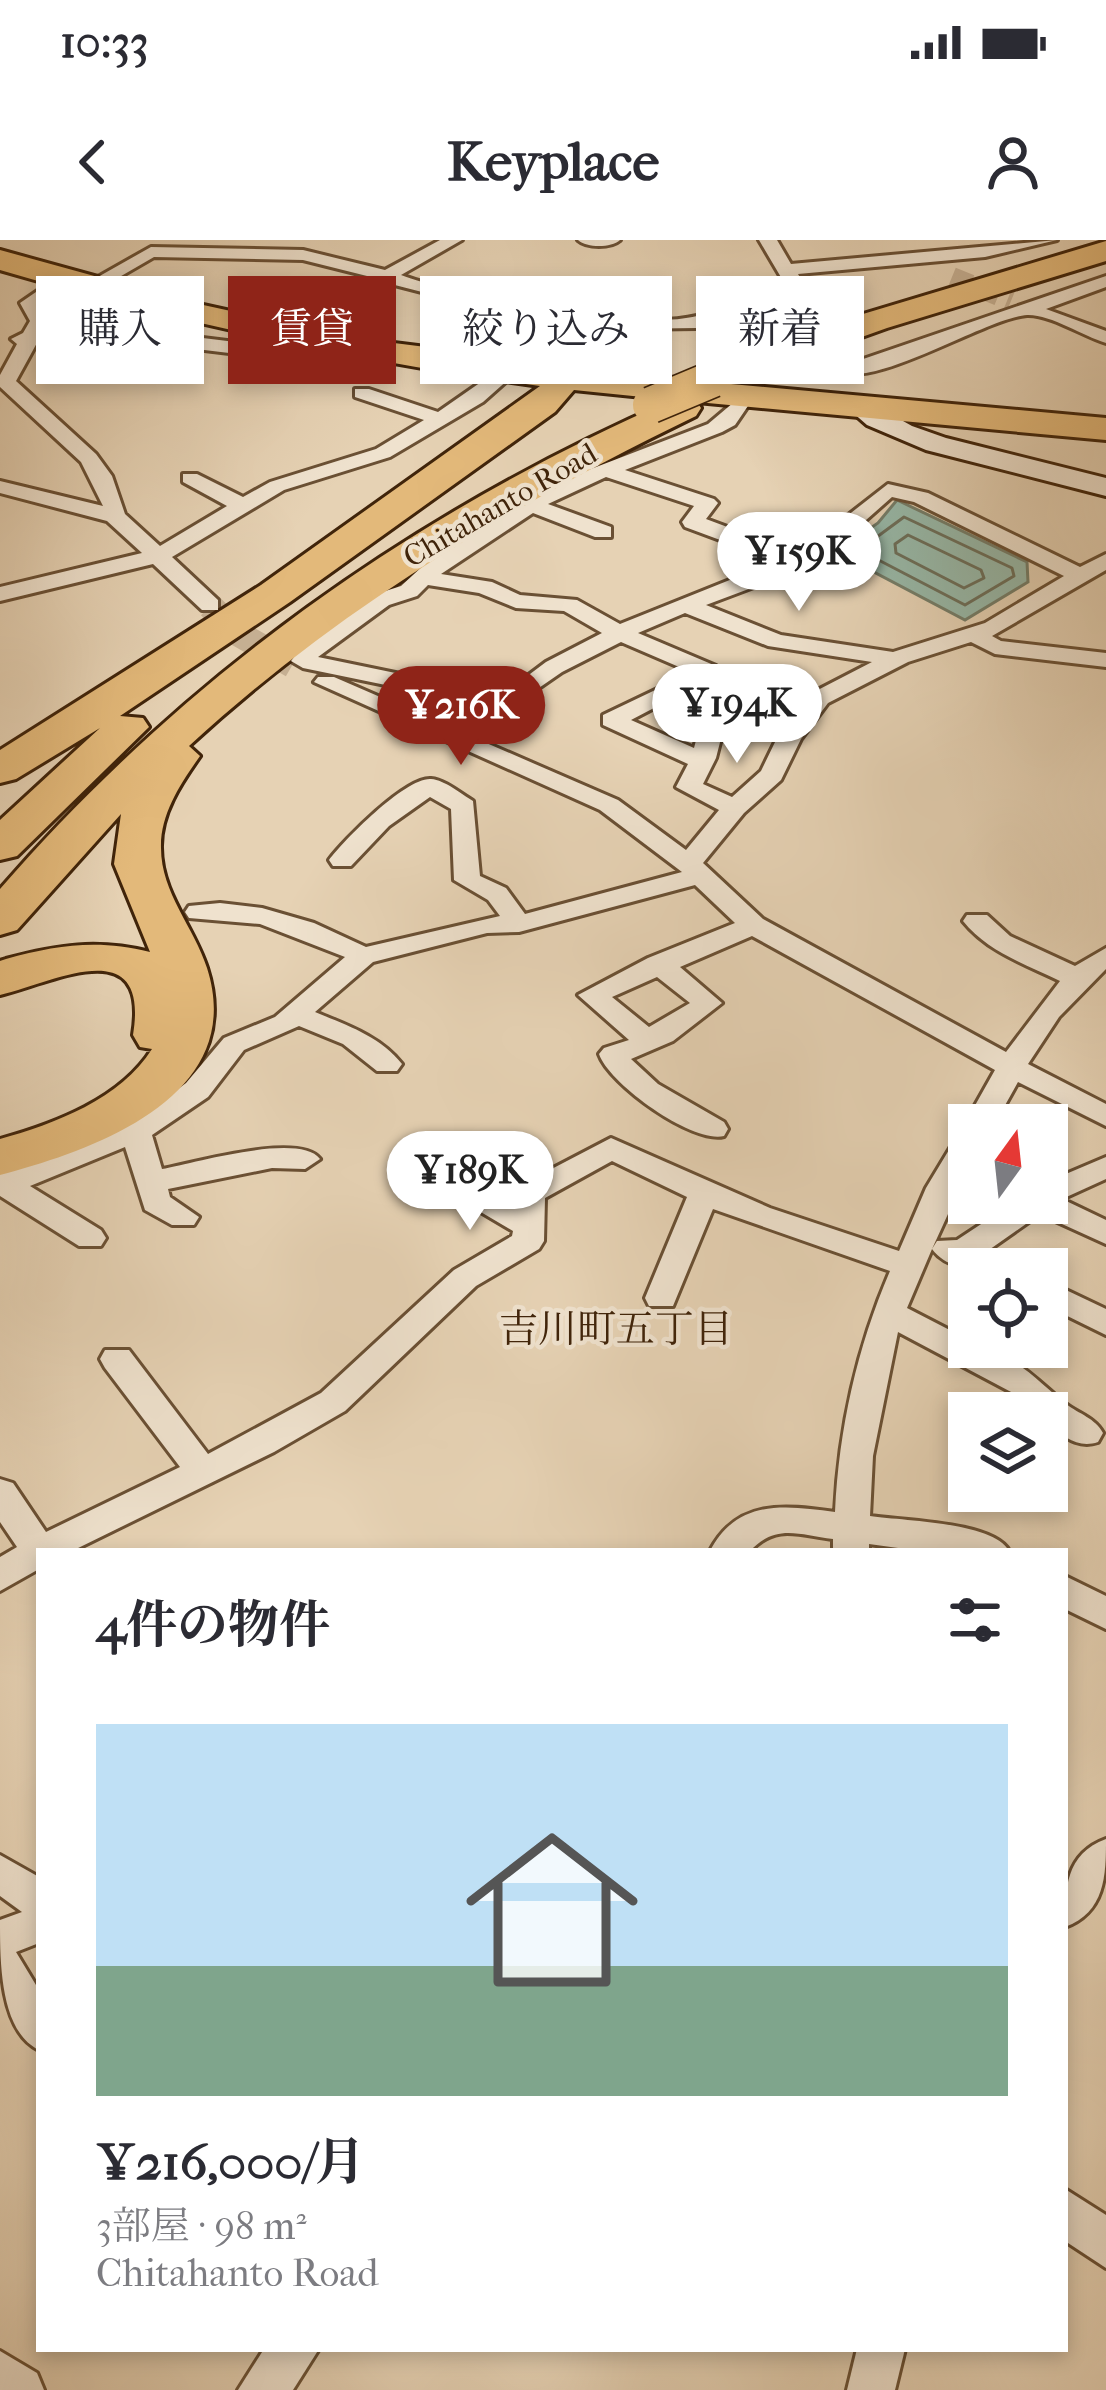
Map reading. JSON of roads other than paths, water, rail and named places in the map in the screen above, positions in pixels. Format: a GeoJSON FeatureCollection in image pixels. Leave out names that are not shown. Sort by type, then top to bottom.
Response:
{"type":"FeatureCollection","features":[{"type":"Feature","properties":{"kind":"highway","name":"Chitahanto Road"},"geometry":{"type":"LineString","coordinates":[[0,920],[48,862],[155,752],[303,645],[441,536],[706,395],[875,321],[1106,251]]}},
{"type":"Feature","properties":{"kind":"highway"},"geometry":{"type":"LineString","coordinates":[[0,260],[56,276]]}},
{"type":"Feature","properties":{"kind":"highway","name":"Chitahanto Road"},"geometry":{"type":"LineString","coordinates":[[0,874],[110,762],[231,656],[415,530],[563,447],[1106,263]]}},
{"type":"Feature","properties":{"kind":"highway"},"geometry":{"type":"LineString","coordinates":[[0,271],[36,281]]}},
{"type":"Feature","properties":{"kind":"highway"},"geometry":{"type":"LineString","coordinates":[[0,736],[100,676],[209,630],[554,384]]}},
{"type":"Feature","properties":{"kind":"highway"},"geometry":{"type":"LineString","coordinates":[[0,769],[224,631],[542,404],[557,384]]}},
{"type":"Feature","properties":{"kind":"highway"},"geometry":{"type":"LineString","coordinates":[[599,384],[1106,429]]}},
{"type":"Feature","properties":{"kind":"highway"},"geometry":{"type":"LineString","coordinates":[[601,384],[1106,440]]}},
{"type":"Feature","properties":{"kind":"highway"},"geometry":{"type":"LineString","coordinates":[[1,1167],[106,1119],[151,1087],[177,1052],[188,1014],[184,974],[140,871],[140,827],[148,801],[187,743],[303,645]]}},
{"type":"Feature","properties":{"kind":"highway"},"geometry":{"type":"LineString","coordinates":[[0,846],[172,689],[231,656]]}},
{"type":"Feature","properties":{"kind":"highway"},"geometry":{"type":"LineString","coordinates":[[0,980],[61,957],[116,957],[151,975],[164,1005],[156,1044],[119,1088],[1,1167]]}},
{"type":"Feature","properties":{"kind":"street"},"geometry":{"type":"LineString","coordinates":[[108,276],[141,256],[174,250],[318,257],[382,276],[453,240]]}},
{"type":"Feature","properties":{"kind":"street"},"geometry":{"type":"LineString","coordinates":[[587,240],[611,240]]}},
{"type":"Feature","properties":{"kind":"street"},"geometry":{"type":"LineString","coordinates":[[768,240],[790,276]]}},
{"type":"Feature","properties":{"kind":"street"},"geometry":{"type":"LineString","coordinates":[[898,240],[903,255],[948,275]]}},
{"type":"Feature","properties":{"kind":"street"},"geometry":{"type":"LineString","coordinates":[[804,276],[1048,240]]}},
{"type":"Feature","properties":{"kind":"street"},"geometry":{"type":"LineString","coordinates":[[1106,281],[1021,306],[868,366],[841,364],[864,410],[901,433],[1106,487]]}},
{"type":"Feature","properties":{"kind":"street"},"geometry":{"type":"LineString","coordinates":[[1021,306],[1106,337]]}},
{"type":"Feature","properties":{"kind":"street"},"geometry":{"type":"LineString","coordinates":[[0,345],[72,328],[228,347]]}},
{"type":"Feature","properties":{"kind":"street"},"geometry":{"type":"LineString","coordinates":[[36,329],[9,370],[7,382],[101,472],[114,495],[115,516]]}},
{"type":"Feature","properties":{"kind":"street"},"geometry":{"type":"LineString","coordinates":[[0,594],[158,556],[277,486],[383,453],[491,384]]}},
{"type":"Feature","properties":{"kind":"street"},"geometry":{"type":"LineString","coordinates":[[362,392],[440,419]]}},
{"type":"Feature","properties":{"kind":"street"},"geometry":{"type":"LineString","coordinates":[[303,645],[316,644],[381,599],[409,591],[464,545],[603,469],[728,421],[706,395]]}},
{"type":"Feature","properties":{"kind":"street"},"geometry":{"type":"LineString","coordinates":[[291,452],[332,469]]}},
{"type":"Feature","properties":{"kind":"street"},"geometry":{"type":"LineString","coordinates":[[603,469],[707,503],[693,522],[795,560]]}},
{"type":"Feature","properties":{"kind":"street"},"geometry":{"type":"LineString","coordinates":[[190,478],[241,505]]}},
{"type":"Feature","properties":{"kind":"street"},"geometry":{"type":"LineString","coordinates":[[0,487],[115,516],[210,605]]}},
{"type":"Feature","properties":{"kind":"street"},"geometry":{"type":"LineString","coordinates":[[303,645],[507,704],[554,667],[619,633],[795,560],[862,517],[880,492],[888,490],[921,497],[1081,577]]}},
{"type":"Feature","properties":{"kind":"street"},"geometry":{"type":"LineString","coordinates":[[533,506],[603,532]]}},
{"type":"Feature","properties":{"kind":"street"},"geometry":{"type":"LineString","coordinates":[[1,1167],[136,1131],[197,1090],[234,1043],[285,1024],[363,956],[487,925],[519,923],[694,870],[736,808],[772,776],[789,738],[820,698],[896,659],[975,634],[1106,561]]}},
{"type":"Feature","properties":{"kind":"street"},"geometry":{"type":"LineString","coordinates":[[425,578],[484,587],[516,602],[568,605],[708,671]]}},
{"type":"Feature","properties":{"kind":"street"},"geometry":{"type":"LineString","coordinates":[[687,606],[776,641],[896,659]]}},
{"type":"Feature","properties":{"kind":"street"},"geometry":{"type":"LineString","coordinates":[[975,634],[995,647],[1106,660]]}},
{"type":"Feature","properties":{"kind":"street"},"geometry":{"type":"LineString","coordinates":[[303,645],[296,668],[609,805],[694,870],[753,926],[1106,1116]]}},
{"type":"Feature","properties":{"kind":"street"},"geometry":{"type":"LineString","coordinates":[[702,761],[689,787],[736,808]]}},
{"type":"Feature","properties":{"kind":"street"},"geometry":{"type":"LineString","coordinates":[[342,860],[380,821],[430,786],[464,806],[467,880],[497,894],[519,923]]}},
{"type":"Feature","properties":{"kind":"street"},"geometry":{"type":"LineString","coordinates":[[199,912],[226,908],[324,935],[363,956]]}},
{"type":"Feature","properties":{"kind":"street"},"geometry":{"type":"LineString","coordinates":[[976,921],[1000,942],[1079,979]]}},
{"type":"Feature","properties":{"kind":"street"},"geometry":{"type":"LineString","coordinates":[[658,964],[708,1003],[663,1035],[642,1036],[592,995],[658,964],[753,926]]}},
{"type":"Feature","properties":{"kind":"street"},"geometry":{"type":"LineString","coordinates":[[991,1104],[1012,1065],[1079,979],[1106,956]]}},
{"type":"Feature","properties":{"kind":"street"},"geometry":{"type":"LineString","coordinates":[[296,1015],[352,1038],[387,1064]]}},
{"type":"Feature","properties":{"kind":"street"},"geometry":{"type":"LineString","coordinates":[[651,1036],[638,1047],[614,1054],[615,1060],[647,1091],[713,1130]]}},
{"type":"Feature","properties":{"kind":"street"},"geometry":{"type":"LineString","coordinates":[[136,1131],[156,1203],[182,1217]]}},
{"type":"Feature","properties":{"kind":"street"},"geometry":{"type":"LineString","coordinates":[[45,1548],[203,1472],[333,1402],[465,1278],[528,1241],[530,1193],[611,1148],[709,1197],[827,1243],[948,1253]]}},
{"type":"Feature","properties":{"kind":"street"},"geometry":{"type":"LineString","coordinates":[[150,1181],[272,1158],[305,1159]]}},
{"type":"Feature","properties":{"kind":"street"},"geometry":{"type":"LineString","coordinates":[[1,1167],[90,1238]]}},
{"type":"Feature","properties":{"kind":"street"},"geometry":{"type":"LineString","coordinates":[[1068,1184],[1106,1167]]}},
{"type":"Feature","properties":{"kind":"street"},"geometry":{"type":"LineString","coordinates":[[441,1174],[529,1226]]}},
{"type":"Feature","properties":{"kind":"street"},"geometry":{"type":"LineString","coordinates":[[853,1539],[855,1456],[890,1313],[948,1178]]}},
{"type":"Feature","properties":{"kind":"street"},"geometry":{"type":"LineString","coordinates":[[699,1242],[709,1197]]}},
{"type":"Feature","properties":{"kind":"street"},"geometry":{"type":"LineString","coordinates":[[661,1298],[709,1197]]}},
{"type":"Feature","properties":{"kind":"street"},"geometry":{"type":"LineString","coordinates":[[1068,1216],[1106,1233]]}},
{"type":"Feature","properties":{"kind":"street"},"geometry":{"type":"LineString","coordinates":[[969,1248],[1006,1224]]}},
{"type":"Feature","properties":{"kind":"street"},"geometry":{"type":"LineString","coordinates":[[1068,1301],[1103,1315]]}},
{"type":"Feature","properties":{"kind":"street"},"geometry":{"type":"LineString","coordinates":[[890,1313],[1024,1384],[1054,1414],[1086,1433]]}},
{"type":"Feature","properties":{"kind":"street"},"geometry":{"type":"LineString","coordinates":[[117,1359],[203,1472]]}},
{"type":"Feature","properties":{"kind":"street"},"geometry":{"type":"LineString","coordinates":[[0,1492],[37,1548]]}},
{"type":"Feature","properties":{"kind":"street"},"geometry":{"type":"LineString","coordinates":[[731,1548],[752,1525],[778,1518],[853,1539],[987,1548]]}},
{"type":"Feature","properties":{"kind":"street"},"geometry":{"type":"LineString","coordinates":[[0,1576],[36,1553]]}},
{"type":"Feature","properties":{"kind":"street"},"geometry":{"type":"LineString","coordinates":[[1068,1593],[1106,1614]]}},
{"type":"Feature","properties":{"kind":"street"},"geometry":{"type":"LineString","coordinates":[[1068,1904],[1106,1857]]}},
{"type":"Feature","properties":{"kind":"street"},"geometry":{"type":"LineString","coordinates":[[0,1873],[36,1898]]}},
{"type":"Feature","properties":{"kind":"street"},"geometry":{"type":"LineString","coordinates":[[0,1939],[36,1925]]}},
{"type":"Feature","properties":{"kind":"street"},"geometry":{"type":"LineString","coordinates":[[0,1963],[36,2025]]}},
{"type":"Feature","properties":{"kind":"street"},"geometry":{"type":"LineString","coordinates":[[1068,2214],[1106,2245]]}},
{"type":"Feature","properties":{"kind":"street"},"geometry":{"type":"LineString","coordinates":[[262,2390],[293,2352]]}},
{"type":"Feature","properties":{"kind":"street"},"geometry":{"type":"LineString","coordinates":[[0,2375],[20,2390]]}},
{"type":"Feature","properties":{"kind":"water"},"geometry":{"type":"Polygon","coordinates":[[[897,500],[1027,562],[1028,582],[965,620],[836,552],[878,523],[897,500]]]}},
{"type":"Feature","properties":{"kind":"tunnel"},"geometry":{"type":"LineString","coordinates":[[952,277],[1011,301]]}},
{"type":"Feature","properties":{"kind":"tunnel"},"geometry":{"type":"LineString","coordinates":[[210,606],[239,634],[296,667]]}},
{"type":"Feature","properties":{"kind":"district","name":"吉川町五丁目"},"geometry":{"type":"Point","coordinates":[616,1328]}}]}
